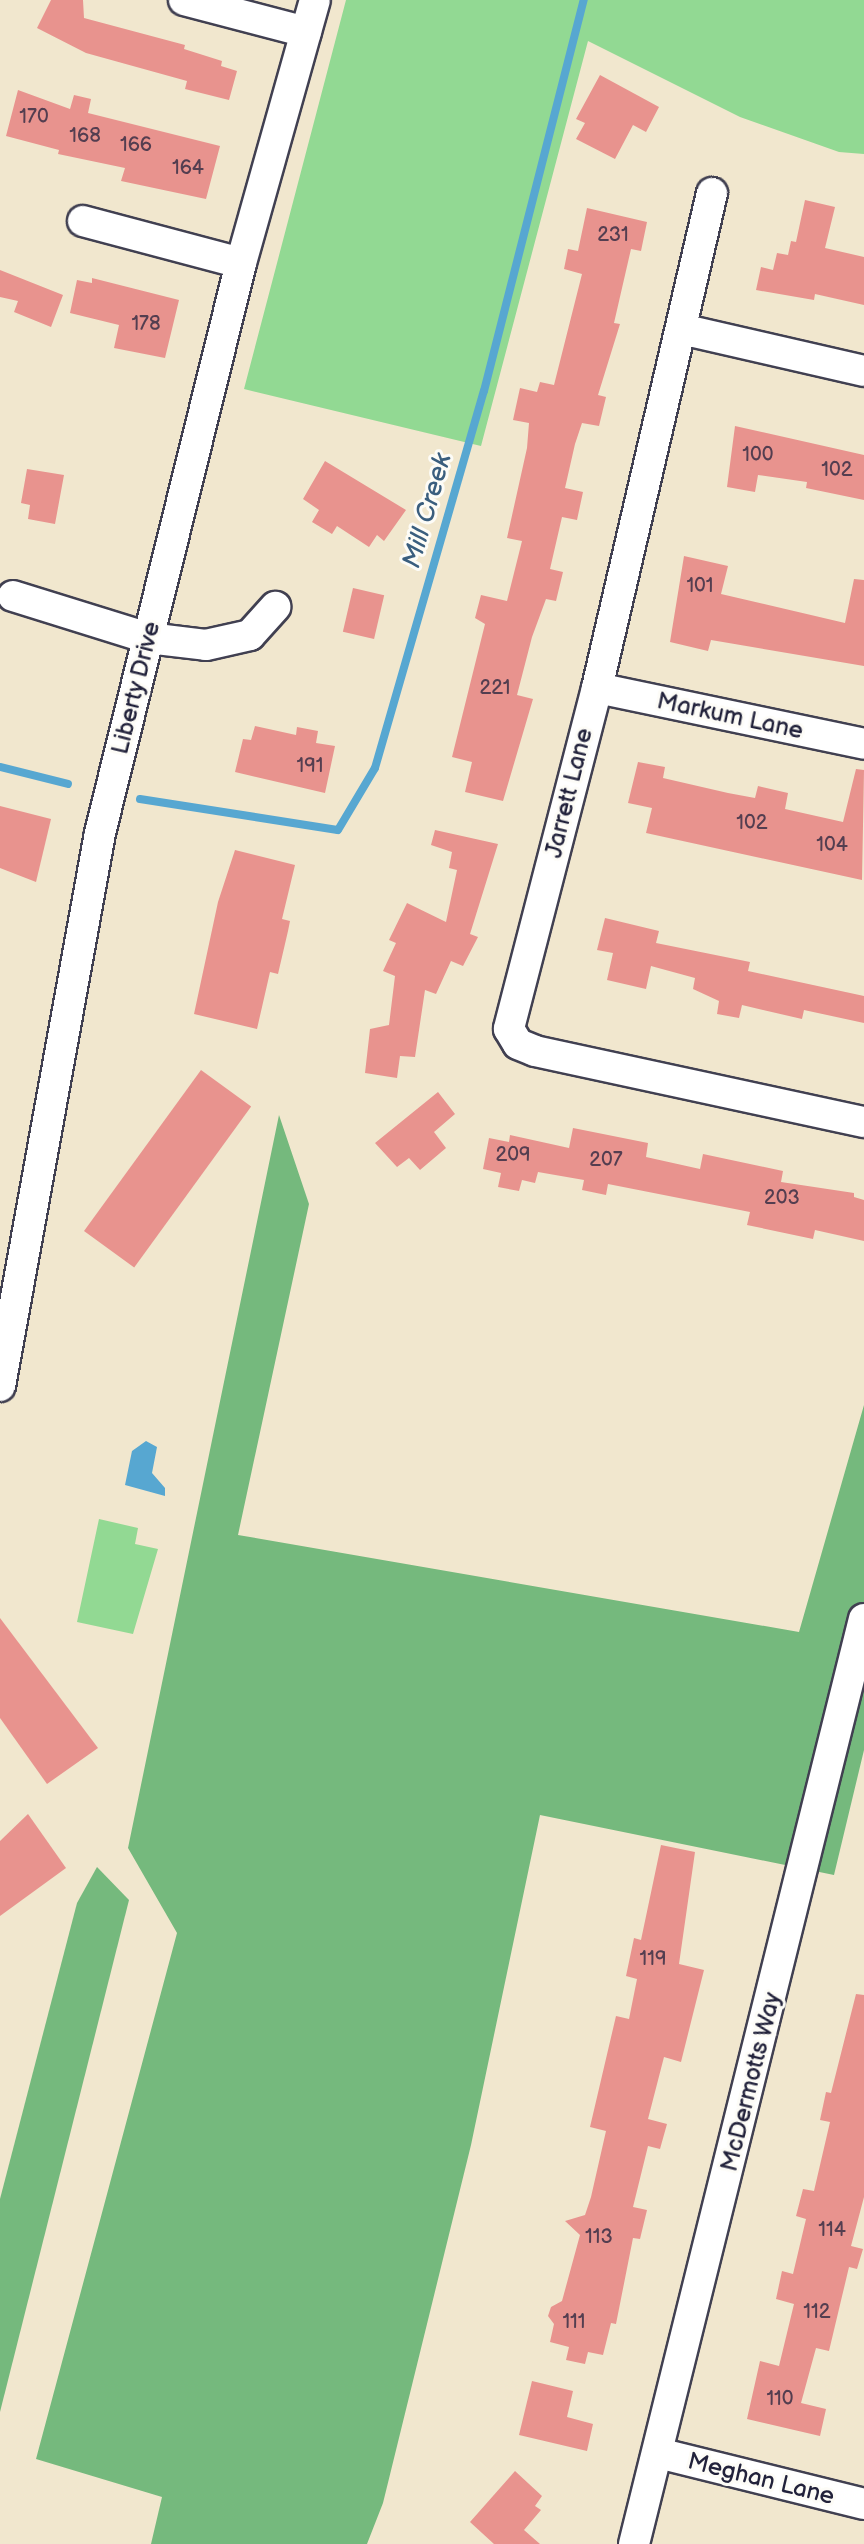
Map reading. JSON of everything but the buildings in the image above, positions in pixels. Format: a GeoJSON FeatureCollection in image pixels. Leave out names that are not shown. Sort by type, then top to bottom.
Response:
{"type":"FeatureCollection","features":[{"type":"Feature","properties":{"kind":"street"},"geometry":{"type":"LineString","coordinates":[[184,0],[306,32]]}},
{"type":"Feature","properties":{"kind":"street","name":"Liberty Drive"},"geometry":{"type":"LineString","coordinates":[[0,1386],[100,833],[241,263],[315,0]]}},
{"type":"Feature","properties":{"kind":"street","name":"Jarrett Lane"},"geometry":{"type":"LineString","coordinates":[[712,193],[597,688],[509,1029],[518,1044],[864,1122]]}},
{"type":"Feature","properties":{"kind":"street"},"geometry":{"type":"LineString","coordinates":[[83,221],[241,263]]}},
{"type":"Feature","properties":{"kind":"street"},"geometry":{"type":"LineString","coordinates":[[681,329],[864,371]]}},
{"type":"Feature","properties":{"kind":"street"},"geometry":{"type":"LineString","coordinates":[[13,596],[148,638],[206,645],[250,635],[275,607]]}},
{"type":"Feature","properties":{"kind":"street","name":"Markum Lane"},"geometry":{"type":"LineString","coordinates":[[597,688],[864,744]]}},
{"type":"Feature","properties":{"kind":"street","name":"McDermotts Way"},"geometry":{"type":"LineString","coordinates":[[634,2544],[864,1619]]}},
{"type":"Feature","properties":{"kind":"street","name":"Meghan Lane"},"geometry":{"type":"LineString","coordinates":[[658,2453],[864,2504]]}},
{"type":"Feature","properties":{"kind":"green space"},"geometry":{"type":"Polygon","coordinates":[[[346,0],[864,0],[864,154],[839,152],[740,117],[588,41],[481,446],[244,389],[346,0]]]}},
{"type":"Feature","properties":{"kind":"green space"},"geometry":{"type":"Polygon","coordinates":[[[279,1115],[309,1204],[238,1535],[799,1632],[864,1405],[864,1750],[834,1875],[540,1815],[471,2145],[383,2503],[367,2544],[151,2544],[162,2497],[36,2459],[177,1933],[128,1848],[279,1115]]]}},
{"type":"Feature","properties":{"kind":"green space"},"geometry":{"type":"Polygon","coordinates":[[[99,1519],[138,1528],[135,1544],[158,1549],[133,1634],[77,1622],[99,1519]]]}},
{"type":"Feature","properties":{"kind":"green space"},"geometry":{"type":"Polygon","coordinates":[[[97,1867],[129,1900],[0,2412],[0,2199],[77,1903],[97,1867]]]}},
{"type":"Feature","properties":{"kind":"water"},"geometry":{"type":"Polygon","coordinates":[[[146,1441],[157,1447],[152,1473],[165,1488],[165,1496],[125,1485],[132,1451],[146,1441]]]}},
{"type":"Feature","properties":{"kind":"waterway","name":"Mill Creek"},"geometry":{"type":"LineString","coordinates":[[140,799],[338,830],[375,768],[484,391],[584,0]]}},
{"type":"Feature","properties":{"kind":"waterway","name":"Mill Creek"},"geometry":{"type":"LineString","coordinates":[[0,767],[68,784]]}}]}
